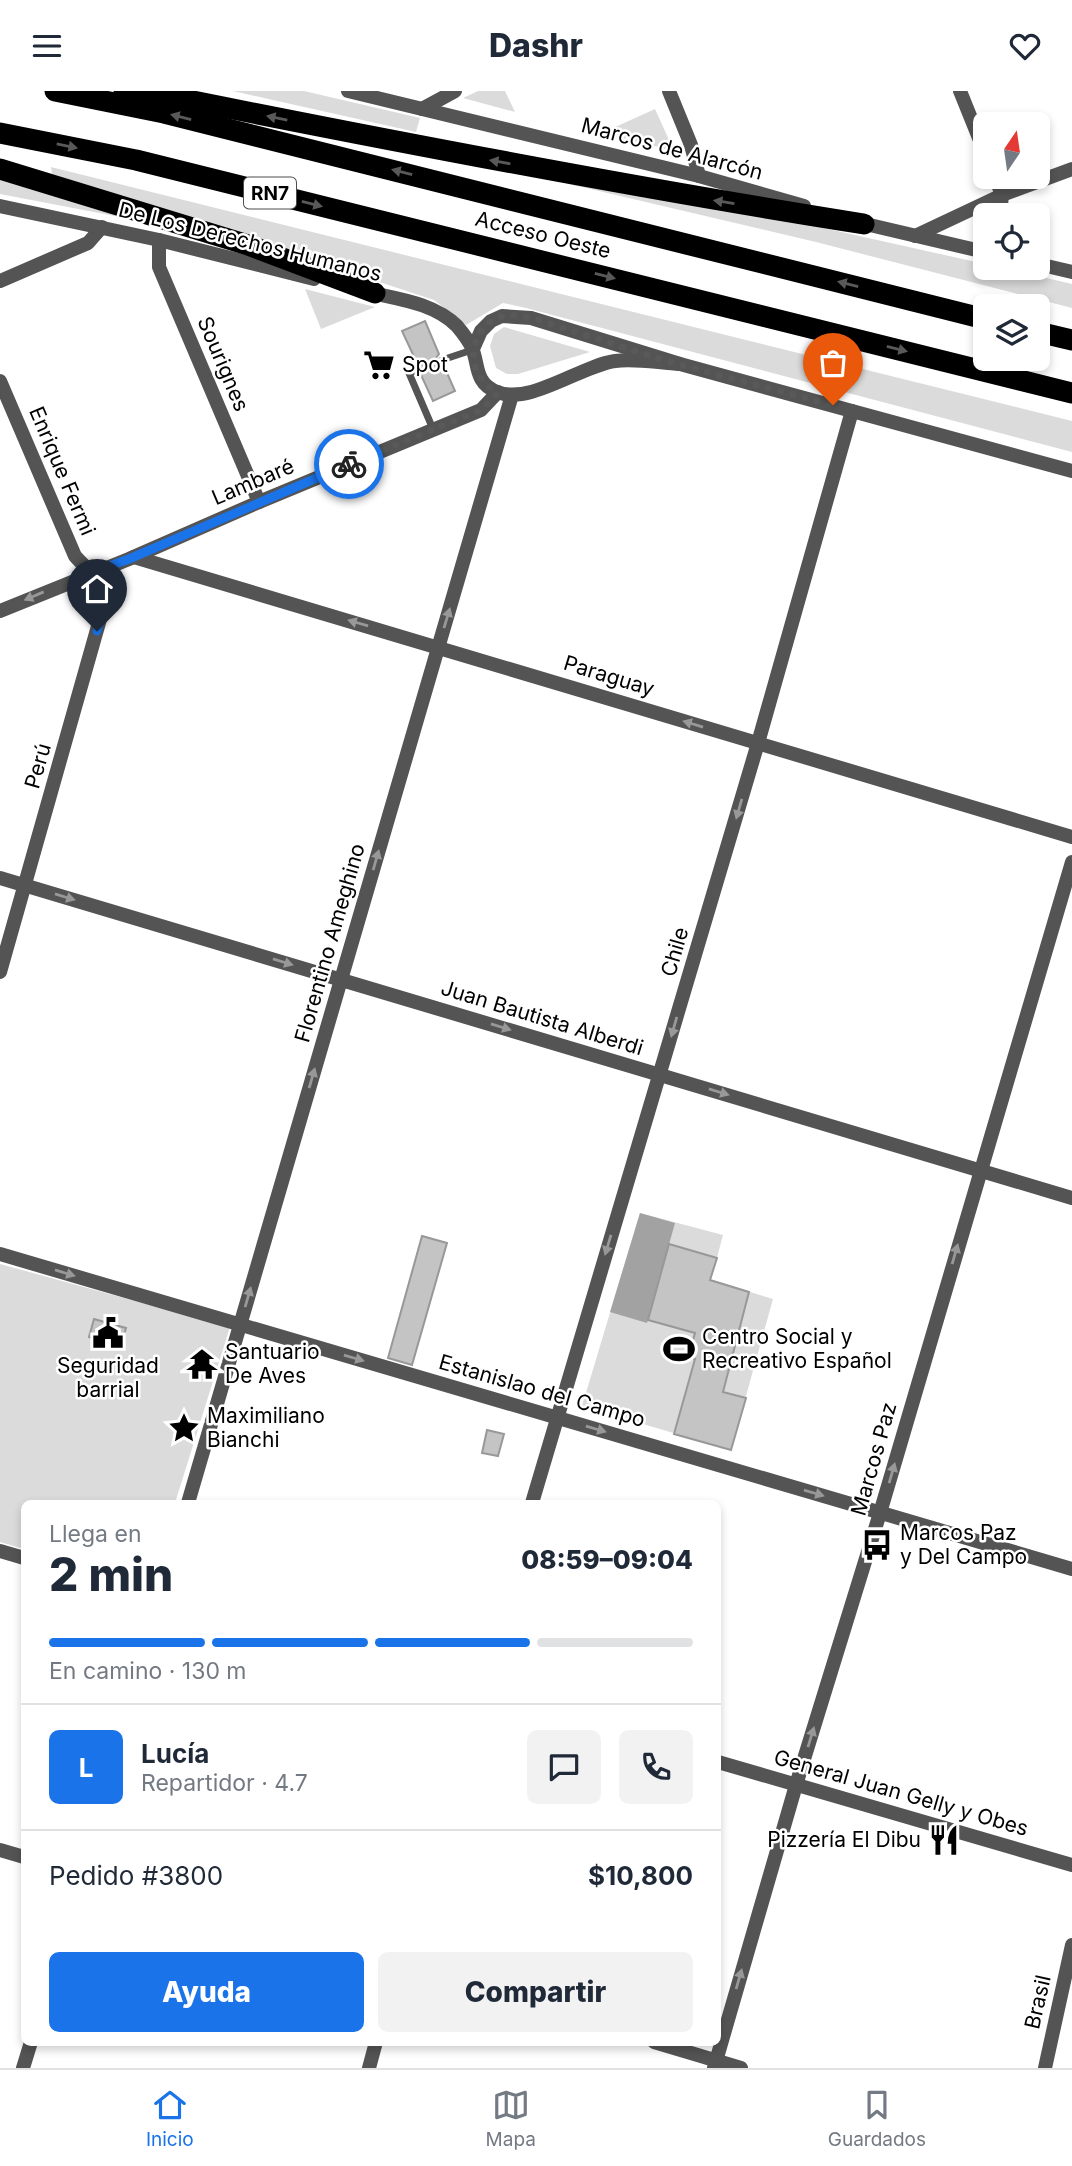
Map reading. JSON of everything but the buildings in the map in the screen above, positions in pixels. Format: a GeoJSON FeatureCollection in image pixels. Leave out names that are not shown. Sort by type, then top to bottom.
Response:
{"type":"FeatureCollection","features":[{"type":"Feature","properties":{"kind":"highway","name":"Acceso Oeste"},"geometry":{"type":"LineString","coordinates":[[55,91],[164,113],[973,316]]}},
{"type":"Feature","properties":{"kind":"highway"},"geometry":{"type":"LineString","coordinates":[[124,91],[163,95],[436,150],[697,198],[864,225]]}},
{"type":"Feature","properties":{"kind":"highway","name":"Acceso Oeste"},"geometry":{"type":"LineString","coordinates":[[0,133],[136,160],[1072,393]]}},
{"type":"Feature","properties":{"kind":"highway"},"geometry":{"type":"LineString","coordinates":[[0,169],[248,245],[375,293]]}},
{"type":"Feature","properties":{"kind":"highway"},"geometry":{"type":"LineString","coordinates":[[1050,335],[1072,341]]}},
{"type":"Feature","properties":{"kind":"street","name":"Marcos de Alarcón"},"geometry":{"type":"LineString","coordinates":[[348,91],[699,176],[864,225],[973,248]]}},
{"type":"Feature","properties":{"kind":"street"},"geometry":{"type":"LineString","coordinates":[[422,109],[455,91]]}},
{"type":"Feature","properties":{"kind":"street"},"geometry":{"type":"LineString","coordinates":[[669,91],[691,145],[699,176]]}},
{"type":"Feature","properties":{"kind":"street"},"geometry":{"type":"LineString","coordinates":[[960,91],[973,123]]}},
{"type":"Feature","properties":{"kind":"street"},"geometry":{"type":"LineString","coordinates":[[915,236],[1002,195],[1072,169]]}},
{"type":"Feature","properties":{"kind":"street"},"geometry":{"type":"LineString","coordinates":[[1000,189],[1001,203]]}},
{"type":"Feature","properties":{"kind":"street","name":"De Los Derechos Humanos"},"geometry":{"type":"LineString","coordinates":[[0,206],[159,240],[436,310],[460,328],[473,349],[474,362],[488,387],[505,394]]}},
{"type":"Feature","properties":{"kind":"street"},"geometry":{"type":"LineString","coordinates":[[0,281],[88,243],[102,227]]}},
{"type":"Feature","properties":{"kind":"street","name":"Sourignes"},"geometry":{"type":"LineString","coordinates":[[159,240],[159,267],[259,502]]}},
{"type":"Feature","properties":{"kind":"street"},"geometry":{"type":"LineString","coordinates":[[1050,267],[1072,272]]}},
{"type":"Feature","properties":{"kind":"street"},"geometry":{"type":"LineString","coordinates":[[473,349],[481,331],[491,321],[502,316],[531,318],[680,364],[1072,471]]}},
{"type":"Feature","properties":{"kind":"street","name":"Lambaré"},"geometry":{"type":"LineString","coordinates":[[0,611],[481,410],[505,394],[520,395],[615,361],[680,364]]}},
{"type":"Feature","properties":{"kind":"street","name":"Enrique Fermi"},"geometry":{"type":"LineString","coordinates":[[0,381],[75,556],[93,572]]}},
{"type":"Feature","properties":{"kind":"street","name":"Florentino Ameghino"},"geometry":{"type":"LineString","coordinates":[[189,1500],[439,647],[505,394]]}},
{"type":"Feature","properties":{"kind":"street","name":"Chile"},"geometry":{"type":"LineString","coordinates":[[533,1500],[758,743],[852,411]]}},
{"type":"Feature","properties":{"kind":"street","name":"Paraguay"},"geometry":{"type":"LineString","coordinates":[[134,557],[1072,837]]}},
{"type":"Feature","properties":{"kind":"street","name":"Perú"},"geometry":{"type":"LineString","coordinates":[[0,972],[104,605],[103,590],[93,572]]}},
{"type":"Feature","properties":{"kind":"street","name":"Marcos Paz"},"geometry":{"type":"LineString","coordinates":[[721,2043],[1072,862]]}},
{"type":"Feature","properties":{"kind":"street","name":"Juan Bautista Alberdi"},"geometry":{"type":"LineString","coordinates":[[0,877],[1072,1198]]}},
{"type":"Feature","properties":{"kind":"street","name":"Estanislao del Campo"},"geometry":{"type":"LineString","coordinates":[[0,1254],[1072,1569]]}},
{"type":"Feature","properties":{"kind":"street"},"geometry":{"type":"LineString","coordinates":[[0,1551],[21,1557]]}},
{"type":"Feature","properties":{"kind":"street","name":"General Juan Gelly y Obes"},"geometry":{"type":"LineString","coordinates":[[721,1763],[1072,1865]]}},
{"type":"Feature","properties":{"kind":"street"},"geometry":{"type":"LineString","coordinates":[[0,1850],[21,1856]]}},
{"type":"Feature","properties":{"kind":"street","name":"Brasil"},"geometry":{"type":"LineString","coordinates":[[1045,2068],[1072,1945]]}},
{"type":"Feature","properties":{"kind":"street"},"geometry":{"type":"LineString","coordinates":[[23,2068],[30,2046]]}},
{"type":"Feature","properties":{"kind":"street"},"geometry":{"type":"LineString","coordinates":[[369,2068],[375,2046]]}},
{"type":"Feature","properties":{"kind":"street"},"geometry":{"type":"LineString","coordinates":[[665,2046],[715,2064],[741,2068]]}},
{"type":"Feature","properties":{"kind":"street","name":"Marcos Paz"},"geometry":{"type":"LineString","coordinates":[[715,2064],[720,2046]]}},
{"type":"Feature","properties":{"kind":"lane"},"geometry":{"type":"LineString","coordinates":[[442,360],[473,349]]}},
{"type":"Feature","properties":{"kind":"lane"},"geometry":{"type":"LineString","coordinates":[[419,369],[409,373],[433,429]]}},
{"type":"Feature","properties":{"kind":"shaded area"},"geometry":{"type":"Polygon","coordinates":[[[233,91],[304,91],[420,118],[416,132],[233,91]]]}},
{"type":"Feature","properties":{"kind":"shaded area"},"geometry":{"type":"Polygon","coordinates":[[[478,91],[505,91],[515,112],[463,98],[478,91]]]}},
{"type":"Feature","properties":{"kind":"shaded area"},"geometry":{"type":"Polygon","coordinates":[[[655,109],[674,151],[602,133],[655,109]]]}},
{"type":"Feature","properties":{"kind":"shaded area"},"geometry":{"type":"Polygon","coordinates":[[[51,167],[1072,421],[1072,452],[503,303],[466,325],[434,300],[52,174],[51,167]]]}},
{"type":"Feature","properties":{"kind":"shaded area"},"geometry":{"type":"Polygon","coordinates":[[[0,178],[120,217],[0,194],[0,178]]]}},
{"type":"Feature","properties":{"kind":"shaded area"},"geometry":{"type":"Polygon","coordinates":[[[569,184],[774,217],[973,261],[973,280],[1050,279],[1072,284],[1072,308],[1050,302],[1050,294],[1018,294],[816,242],[569,184]]]}},
{"type":"Feature","properties":{"kind":"shaded area"},"geometry":{"type":"Polygon","coordinates":[[[305,289],[375,307],[321,329],[305,289]]]}},
{"type":"Feature","properties":{"kind":"shaded area"},"geometry":{"type":"Polygon","coordinates":[[[504,327],[590,352],[518,374],[507,374],[496,368],[490,346],[494,334],[504,327]]]}},
{"type":"Feature","properties":{"kind":"shaded area","name":"Centro Social y Recreativo Español"},"geometry":{"type":"Polygon","coordinates":[[[640,1213],[723,1235],[711,1280],[773,1299],[731,1450],[582,1406],[640,1213]]]}},
{"type":"Feature","properties":{"kind":"shaded area"},"geometry":{"type":"Polygon","coordinates":[[[640,1213],[675,1223],[647,1323],[610,1312],[640,1213]]]}},
{"type":"Feature","properties":{"kind":"shaded area"},"geometry":{"type":"Polygon","coordinates":[[[0,1264],[230,1327],[176,1500],[21,1500],[21,1548],[0,1542],[0,1264]]]}},
{"type":"Feature","properties":{"kind":"way so far"},"geometry":{"type":"LineString","coordinates":[[349,464],[481,410],[489,403],[498,393],[488,387],[479,374],[473,349],[481,331],[491,321],[502,316],[531,318],[680,364],[833,405]]}},
{"type":"Feature","properties":{"kind":"place","name":"Spot"},"geometry":{"type":"Point","coordinates":[379,365]}},
{"type":"Feature","properties":{"kind":"place","name":"Seguridad barrial"},"geometry":{"type":"Point","coordinates":[108,1333]}},
{"type":"Feature","properties":{"kind":"place","name":"Centro Social y Recreativo Español"},"geometry":{"type":"Point","coordinates":[679,1349]}},
{"type":"Feature","properties":{"kind":"place","name":"Santuario De Aves"},"geometry":{"type":"Point","coordinates":[202,1364]}},
{"type":"Feature","properties":{"kind":"place","name":"Maximiliano Bianchi"},"geometry":{"type":"Point","coordinates":[184,1428]}},
{"type":"Feature","properties":{"kind":"place","name":"Marcos Paz y Del Campo"},"geometry":{"type":"Point","coordinates":[877,1545]}},
{"type":"Feature","properties":{"kind":"place","name":"Pizzería El Dibu"},"geometry":{"type":"Point","coordinates":[944,1840]}},
{"type":"Feature","properties":{"kind":"route"},"geometry":{"type":"LineString","coordinates":[[97,631],[104,605],[103,590],[93,572],[349,464]]}}]}
